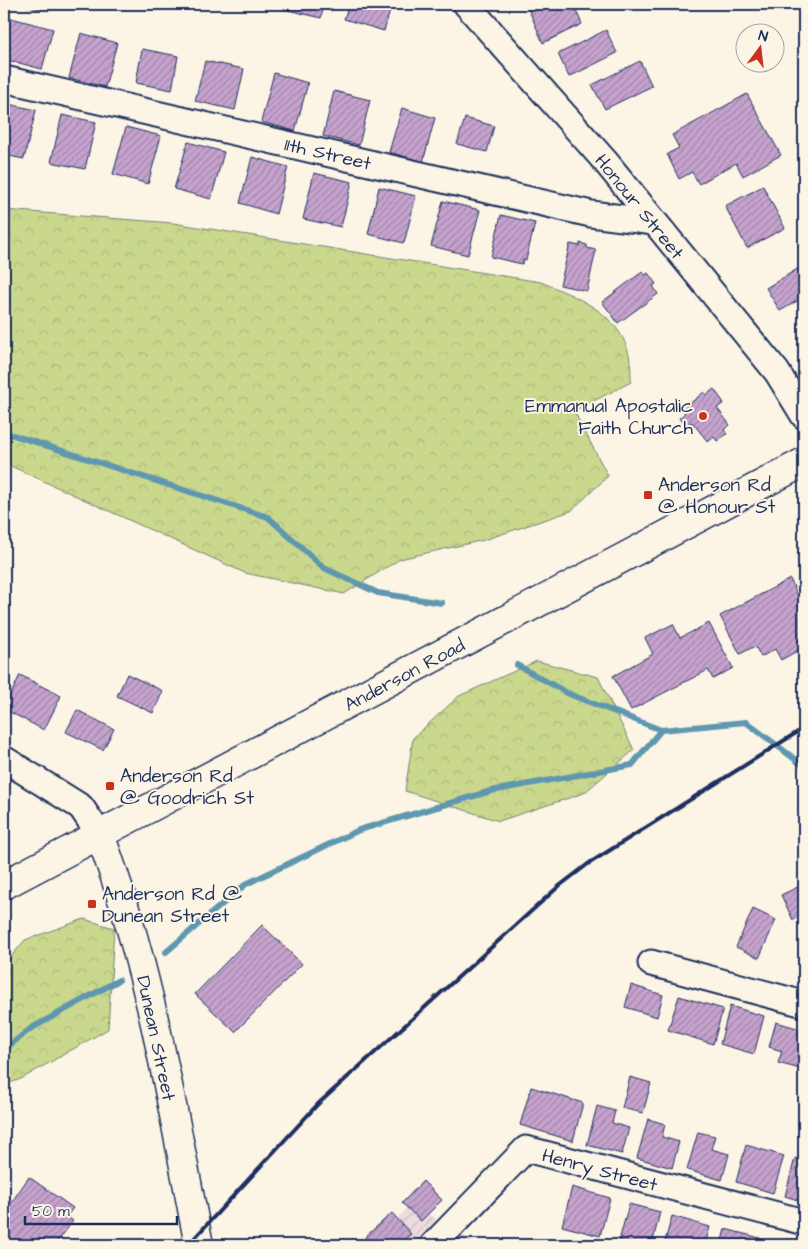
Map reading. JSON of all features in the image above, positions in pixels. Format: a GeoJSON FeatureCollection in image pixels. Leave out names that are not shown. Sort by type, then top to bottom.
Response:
{"type":"FeatureCollection","features":[{"type":"Feature","properties":{"kind":"main road","name":"Anderson Road"},"geometry":{"type":"LineString","coordinates":[[4,886],[804,462]]}},
{"type":"Feature","properties":{"kind":"main road","name":"Dunean Street"},"geometry":{"type":"LineString","coordinates":[[100,835],[113,871],[147,985],[199,1245]]}},
{"type":"Feature","properties":{"kind":"street","name":"Honour Street"},"geometry":{"type":"LineString","coordinates":[[477,7],[777,372],[804,416]]}},
{"type":"Feature","properties":{"kind":"street","name":"11th Street"},"geometry":{"type":"LineString","coordinates":[[4,78],[581,212],[654,222]]}},
{"type":"Feature","properties":{"kind":"street"},"geometry":{"type":"LineString","coordinates":[[4,759],[81,807],[100,835]]}},
{"type":"Feature","properties":{"kind":"street"},"geometry":{"type":"LineString","coordinates":[[651,962],[804,1004]]}},
{"type":"Feature","properties":{"kind":"street","name":"Henry Street"},"geometry":{"type":"LineString","coordinates":[[433,1245],[526,1149],[804,1222]]}},
{"type":"Feature","properties":{"kind":"shaded area"},"geometry":{"type":"Polygon","coordinates":[[[411,1203],[477,1245],[374,1245],[411,1203]]]}},
{"type":"Feature","properties":{"kind":"green space"},"geometry":{"type":"Polygon","coordinates":[[[4,210],[173,223],[541,282],[567,293],[593,307],[615,326],[622,337],[629,355],[631,382],[574,411],[608,476],[571,511],[484,540],[400,559],[344,594],[245,573],[4,463],[4,210]]]}},
{"type":"Feature","properties":{"kind":"green space"},"geometry":{"type":"Polygon","coordinates":[[[537,661],[598,677],[634,750],[584,793],[499,821],[405,791],[413,738],[459,696],[537,661]]]}},
{"type":"Feature","properties":{"kind":"green space"},"geometry":{"type":"Polygon","coordinates":[[[84,919],[114,928],[108,1029],[21,1079],[4,1085],[4,965],[25,940],[84,919]]]}},
{"type":"Feature","properties":{"kind":"building"},"geometry":{"type":"Polygon","coordinates":[[[20,4],[40,4],[39,9],[20,4]]]}},
{"type":"Feature","properties":{"kind":"building"},"geometry":{"type":"Polygon","coordinates":[[[286,4],[324,4],[321,18],[284,9],[286,4]]]}},
{"type":"Feature","properties":{"kind":"building"},"geometry":{"type":"Polygon","coordinates":[[[349,4],[392,4],[384,31],[344,19],[349,4]]]}},
{"type":"Feature","properties":{"kind":"building"},"geometry":{"type":"Polygon","coordinates":[[[538,4],[573,4],[582,24],[543,43],[528,8],[538,4]]]}},
{"type":"Feature","properties":{"kind":"building"},"geometry":{"type":"Polygon","coordinates":[[[11,18],[53,29],[42,69],[4,59],[4,45],[11,18]]]}},
{"type":"Feature","properties":{"kind":"building"},"geometry":{"type":"Polygon","coordinates":[[[606,30],[617,53],[569,77],[558,54],[606,30]]]}},
{"type":"Feature","properties":{"kind":"building"},"geometry":{"type":"Polygon","coordinates":[[[81,33],[117,43],[105,87],[69,78],[81,33]]]}},
{"type":"Feature","properties":{"kind":"building"},"geometry":{"type":"Polygon","coordinates":[[[142,49],[178,56],[172,90],[136,83],[142,49]]]}},
{"type":"Feature","properties":{"kind":"building"},"geometry":{"type":"Polygon","coordinates":[[[205,61],[244,69],[235,110],[195,101],[205,61]]]}},
{"type":"Feature","properties":{"kind":"building"},"geometry":{"type":"Polygon","coordinates":[[[640,61],[652,86],[605,109],[592,85],[640,61]]]}},
{"type":"Feature","properties":{"kind":"building"},"geometry":{"type":"Polygon","coordinates":[[[274,73],[308,83],[295,131],[261,122],[274,73]]]}},
{"type":"Feature","properties":{"kind":"building"},"geometry":{"type":"Polygon","coordinates":[[[334,91],[370,100],[359,145],[323,136],[334,91]]]}},
{"type":"Feature","properties":{"kind":"building"},"geometry":{"type":"Polygon","coordinates":[[[747,94],[781,155],[743,176],[736,163],[699,184],[692,172],[679,179],[667,154],[679,148],[672,135],[747,94]]]}},
{"type":"Feature","properties":{"kind":"building"},"geometry":{"type":"Polygon","coordinates":[[[4,103],[36,110],[24,159],[4,155],[4,103]]]}},
{"type":"Feature","properties":{"kind":"building"},"geometry":{"type":"Polygon","coordinates":[[[402,108],[435,118],[423,162],[389,152],[402,108]]]}},
{"type":"Feature","properties":{"kind":"building"},"geometry":{"type":"Polygon","coordinates":[[[62,115],[96,122],[85,169],[51,162],[62,115]]]}},
{"type":"Feature","properties":{"kind":"building"},"geometry":{"type":"Polygon","coordinates":[[[465,118],[494,126],[487,152],[457,144],[465,118]]]}},
{"type":"Feature","properties":{"kind":"building"},"geometry":{"type":"Polygon","coordinates":[[[126,127],[161,136],[148,184],[113,174],[126,127]]]}},
{"type":"Feature","properties":{"kind":"building"},"geometry":{"type":"Polygon","coordinates":[[[188,142],[224,152],[211,199],[174,189],[188,142]]]}},
{"type":"Feature","properties":{"kind":"building"},"geometry":{"type":"Polygon","coordinates":[[[252,157],[288,167],[276,214],[240,203],[252,157]]]}},
{"type":"Feature","properties":{"kind":"building"},"geometry":{"type":"Polygon","coordinates":[[[314,173],[352,182],[341,227],[303,219],[314,173]]]}},
{"type":"Feature","properties":{"kind":"building"},"geometry":{"type":"Polygon","coordinates":[[[763,186],[785,228],[747,248],[725,206],[763,186]]]}},
{"type":"Feature","properties":{"kind":"building"},"geometry":{"type":"Polygon","coordinates":[[[379,187],[416,196],[404,243],[368,234],[379,187]]]}},
{"type":"Feature","properties":{"kind":"building"},"geometry":{"type":"Polygon","coordinates":[[[443,201],[480,210],[468,255],[431,246],[443,201]]]}},
{"type":"Feature","properties":{"kind":"building"},"geometry":{"type":"Polygon","coordinates":[[[501,215],[535,223],[526,260],[523,260],[522,264],[491,257],[501,215]]]}},
{"type":"Feature","properties":{"kind":"building"},"geometry":{"type":"Polygon","coordinates":[[[580,243],[587,245],[587,248],[596,250],[587,291],[560,285],[570,244],[580,246],[580,243]]]}},
{"type":"Feature","properties":{"kind":"building"},"geometry":{"type":"Polygon","coordinates":[[[804,265],[804,297],[780,311],[766,288],[804,265]]]}},
{"type":"Feature","properties":{"kind":"building"},"geometry":{"type":"Polygon","coordinates":[[[642,272],[645,275],[648,273],[656,284],[653,286],[658,294],[618,323],[602,302],[642,272]]]}},
{"type":"Feature","properties":{"kind":"building","name":"Emmanual Apostalic Faith Church"},"geometry":{"type":"Polygon","coordinates":[[[714,389],[724,403],[717,408],[730,425],[724,430],[727,434],[717,441],[714,437],[708,442],[692,422],[686,426],[679,418],[685,413],[682,410],[704,392],[706,395],[714,389]]]}},
{"type":"Feature","properties":{"kind":"building"},"geometry":{"type":"Polygon","coordinates":[[[790,579],[804,608],[804,647],[781,660],[775,649],[761,657],[755,646],[740,654],[720,616],[790,579]]]}},
{"type":"Feature","properties":{"kind":"building"},"geometry":{"type":"Polygon","coordinates":[[[709,623],[733,668],[713,679],[708,670],[631,710],[613,676],[653,654],[645,638],[673,624],[680,638],[709,623]]]}},
{"type":"Feature","properties":{"kind":"building"},"geometry":{"type":"Polygon","coordinates":[[[127,674],[163,691],[153,713],[117,696],[127,674]]]}},
{"type":"Feature","properties":{"kind":"building"},"geometry":{"type":"Polygon","coordinates":[[[20,675],[61,696],[44,730],[4,709],[20,675]]]}},
{"type":"Feature","properties":{"kind":"building"},"geometry":{"type":"Polygon","coordinates":[[[77,710],[114,729],[103,750],[66,732],[77,710]]]}},
{"type":"Feature","properties":{"kind":"building"},"geometry":{"type":"Polygon","coordinates":[[[804,884],[804,914],[793,920],[781,895],[804,884]]]}},
{"type":"Feature","properties":{"kind":"building"},"geometry":{"type":"Polygon","coordinates":[[[753,909],[776,920],[759,958],[736,947],[753,909]]]}},
{"type":"Feature","properties":{"kind":"building"},"geometry":{"type":"Polygon","coordinates":[[[262,925],[302,964],[235,1032],[195,994],[262,925]]]}},
{"type":"Feature","properties":{"kind":"building"},"geometry":{"type":"Polygon","coordinates":[[[631,985],[663,995],[657,1017],[625,1007],[631,985]]]}},
{"type":"Feature","properties":{"kind":"building"},"geometry":{"type":"Polygon","coordinates":[[[679,996],[723,1009],[713,1044],[668,1030],[679,996]]]}},
{"type":"Feature","properties":{"kind":"building"},"geometry":{"type":"Polygon","coordinates":[[[730,1006],[764,1016],[754,1054],[720,1044],[730,1006]]]}},
{"type":"Feature","properties":{"kind":"building"},"geometry":{"type":"Polygon","coordinates":[[[776,1022],[804,1030],[804,1070],[778,1063],[782,1051],[769,1047],[776,1022]]]}},
{"type":"Feature","properties":{"kind":"building"},"geometry":{"type":"Polygon","coordinates":[[[630,1077],[651,1083],[643,1113],[622,1108],[630,1077]]]}},
{"type":"Feature","properties":{"kind":"building"},"geometry":{"type":"Polygon","coordinates":[[[531,1087],[583,1103],[573,1141],[520,1125],[531,1087]]]}},
{"type":"Feature","properties":{"kind":"building"},"geometry":{"type":"Polygon","coordinates":[[[597,1106],[615,1111],[612,1123],[629,1128],[622,1154],[587,1145],[597,1106]]]}},
{"type":"Feature","properties":{"kind":"building"},"geometry":{"type":"Polygon","coordinates":[[[648,1119],[665,1124],[662,1137],[679,1142],[672,1168],[637,1158],[648,1119]]]}},
{"type":"Feature","properties":{"kind":"building"},"geometry":{"type":"Polygon","coordinates":[[[698,1132],[715,1136],[711,1149],[729,1154],[722,1180],[687,1170],[698,1132]]]}},
{"type":"Feature","properties":{"kind":"building"},"geometry":{"type":"Polygon","coordinates":[[[746,1145],[784,1156],[773,1193],[736,1182],[746,1145]]]}},
{"type":"Feature","properties":{"kind":"building"},"geometry":{"type":"Polygon","coordinates":[[[795,1158],[804,1161],[804,1202],[785,1196],[795,1158]]]}},
{"type":"Feature","properties":{"kind":"building"},"geometry":{"type":"Polygon","coordinates":[[[29,1177],[73,1208],[67,1216],[73,1221],[55,1245],[8,1245],[4,1242],[4,1213],[29,1177]]]}},
{"type":"Feature","properties":{"kind":"building"},"geometry":{"type":"Polygon","coordinates":[[[423,1181],[442,1200],[421,1221],[402,1203],[423,1181]]]}},
{"type":"Feature","properties":{"kind":"building"},"geometry":{"type":"Polygon","coordinates":[[[572,1187],[610,1198],[600,1236],[562,1226],[572,1187]]]}},
{"type":"Feature","properties":{"kind":"building"},"geometry":{"type":"Polygon","coordinates":[[[629,1204],[660,1212],[652,1245],[634,1245],[619,1241],[629,1204]]]}},
{"type":"Feature","properties":{"kind":"building"},"geometry":{"type":"Polygon","coordinates":[[[392,1213],[411,1234],[398,1245],[372,1245],[365,1237],[392,1213]]]}},
{"type":"Feature","properties":{"kind":"building"},"geometry":{"type":"Polygon","coordinates":[[[672,1216],[710,1227],[705,1245],[664,1245],[672,1216]]]}},
{"type":"Feature","properties":{"kind":"building"},"geometry":{"type":"Polygon","coordinates":[[[725,1229],[760,1238],[758,1245],[721,1245],[725,1229]]]}},
{"type":"Feature","properties":{"kind":"waterway"},"geometry":{"type":"LineString","coordinates":[[4,432],[268,517],[324,568],[378,593],[442,603]]}},
{"type":"Feature","properties":{"kind":"waterway"},"geometry":{"type":"LineString","coordinates":[[517,665],[569,694],[661,730],[746,722],[804,766]]}},
{"type":"Feature","properties":{"kind":"waterway"},"geometry":{"type":"LineString","coordinates":[[166,952],[246,884],[359,830],[491,791],[632,765],[661,730]]}},
{"type":"Feature","properties":{"kind":"waterway"},"geometry":{"type":"LineString","coordinates":[[4,1050],[30,1029],[119,980]]}},
{"type":"Feature","properties":{"kind":"railway"},"geometry":{"type":"LineString","coordinates":[[188,1245],[318,1104],[558,887],[588,864],[804,728]]}},
{"type":"Feature","properties":{"kind":"place","name":"Emmanual Apostalic Faith Church"},"geometry":{"type":"Point","coordinates":[703,416]}},
{"type":"Feature","properties":{"kind":"place","name":"Anderson Rd @ Honour St"},"geometry":{"type":"Point","coordinates":[648,495]}},
{"type":"Feature","properties":{"kind":"place","name":"Anderson Rd @ Goodrich St"},"geometry":{"type":"Point","coordinates":[110,786]}},
{"type":"Feature","properties":{"kind":"place","name":"Anderson Rd @ Dunean Street"},"geometry":{"type":"Point","coordinates":[92,904]}}]}
